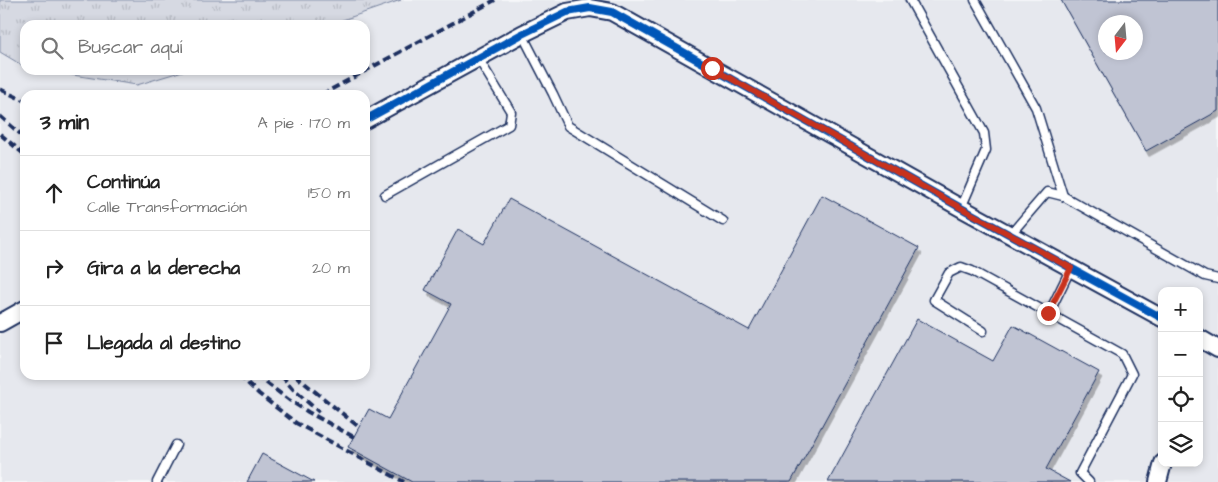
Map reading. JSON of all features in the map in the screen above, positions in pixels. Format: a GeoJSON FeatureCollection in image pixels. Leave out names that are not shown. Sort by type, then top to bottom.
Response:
{"type":"FeatureCollection","features":[{"type":"Feature","properties":{"kind":"street"},"geometry":{"type":"LineString","coordinates":[[370,117],[522,34],[567,12],[590,8],[612,12],[961,208],[1158,316]]}},
{"type":"Feature","properties":{"kind":"street"},"geometry":{"type":"LineString","coordinates":[[0,323],[20,312]]}},
{"type":"Feature","properties":{"kind":"street"},"geometry":{"type":"LineString","coordinates":[[1203,343],[1218,349]]}},
{"type":"Feature","properties":{"kind":"street"},"geometry":{"type":"LineString","coordinates":[[1158,482],[1162,467]]}},
{"type":"Feature","properties":{"kind":"lane"},"geometry":{"type":"LineString","coordinates":[[910,0],[984,133],[986,150],[961,208]]}},
{"type":"Feature","properties":{"kind":"lane"},"geometry":{"type":"LineString","coordinates":[[975,0],[1036,108],[1062,196]]}},
{"type":"Feature","properties":{"kind":"lane"},"geometry":{"type":"LineString","coordinates":[[522,34],[568,126],[723,221]]}},
{"type":"Feature","properties":{"kind":"lane"},"geometry":{"type":"LineString","coordinates":[[385,195],[509,125],[511,112],[478,58]]}},
{"type":"Feature","properties":{"kind":"lane"},"geometry":{"type":"LineString","coordinates":[[1010,235],[1047,192],[1062,196],[1205,276],[1218,278]]}},
{"type":"Feature","properties":{"kind":"lane"},"geometry":{"type":"LineString","coordinates":[[983,331],[934,300],[949,273],[961,267],[972,271],[1122,354],[1132,374],[1080,473],[1088,482]]}},
{"type":"Feature","properties":{"kind":"lane"},"geometry":{"type":"LineString","coordinates":[[1048,313],[1071,268]]}},
{"type":"Feature","properties":{"kind":"lane"},"geometry":{"type":"LineString","coordinates":[[157,482],[176,445]]}},
{"type":"Feature","properties":{"kind":"shaded area"},"geometry":{"type":"Polygon","coordinates":[[[0,0],[1218,0],[1218,482],[0,482],[0,0]]]}},
{"type":"Feature","properties":{"kind":"green space"},"geometry":{"type":"Polygon","coordinates":[[[0,0],[401,0],[343,20],[20,20],[20,64],[0,52],[0,0]]]}},
{"type":"Feature","properties":{"kind":"green space"},"geometry":{"type":"Polygon","coordinates":[[[73,75],[170,75],[137,85],[73,75]]]}},
{"type":"Feature","properties":{"kind":"building"},"geometry":{"type":"Polygon","coordinates":[[[1061,0],[1218,0],[1218,111],[1146,151],[1061,0]]]}},
{"type":"Feature","properties":{"kind":"building"},"geometry":{"type":"Polygon","coordinates":[[[822,195],[919,248],[791,482],[412,482],[348,447],[369,409],[388,419],[451,304],[425,290],[458,229],[484,244],[509,199],[749,330],[822,195]]]}},
{"type":"Feature","properties":{"kind":"building"},"geometry":{"type":"Polygon","coordinates":[[[917,319],[993,361],[1013,325],[1099,372],[1046,469],[1070,482],[828,482],[917,319]]]}},
{"type":"Feature","properties":{"kind":"building"},"geometry":{"type":"Polygon","coordinates":[[[262,454],[314,482],[247,482],[262,454]]]}},
{"type":"Feature","properties":{"kind":"railway"},"geometry":{"type":"LineString","coordinates":[[370,68],[495,0]]}},
{"type":"Feature","properties":{"kind":"railway"},"geometry":{"type":"LineString","coordinates":[[330,90],[358,75]]}},
{"type":"Feature","properties":{"kind":"railway"},"geometry":{"type":"LineString","coordinates":[[0,89],[20,99]]}},
{"type":"Feature","properties":{"kind":"railway"},"geometry":{"type":"LineString","coordinates":[[0,116],[20,134]]}},
{"type":"Feature","properties":{"kind":"railway"},"geometry":{"type":"LineString","coordinates":[[0,134],[20,151]]}},
{"type":"Feature","properties":{"kind":"railway"},"geometry":{"type":"LineString","coordinates":[[244,380],[296,423],[404,482]]}},
{"type":"Feature","properties":{"kind":"railway"},"geometry":{"type":"LineString","coordinates":[[263,380],[308,412],[354,437]]}},
{"type":"Feature","properties":{"kind":"railway"},"geometry":{"type":"LineString","coordinates":[[285,380],[319,412]]}},
{"type":"Feature","properties":{"kind":"railway"},"geometry":{"type":"LineString","coordinates":[[301,380],[359,427]]}},
{"type":"Feature","properties":{"kind":"cycle path"},"geometry":{"type":"LineString","coordinates":[[370,117],[522,34],[567,12],[590,8],[612,12],[961,208],[1158,316]]}},
{"type":"Feature","properties":{"kind":"route"},"geometry":{"type":"LineString","coordinates":[[712,68],[1071,268],[1048,313]]}}]}
